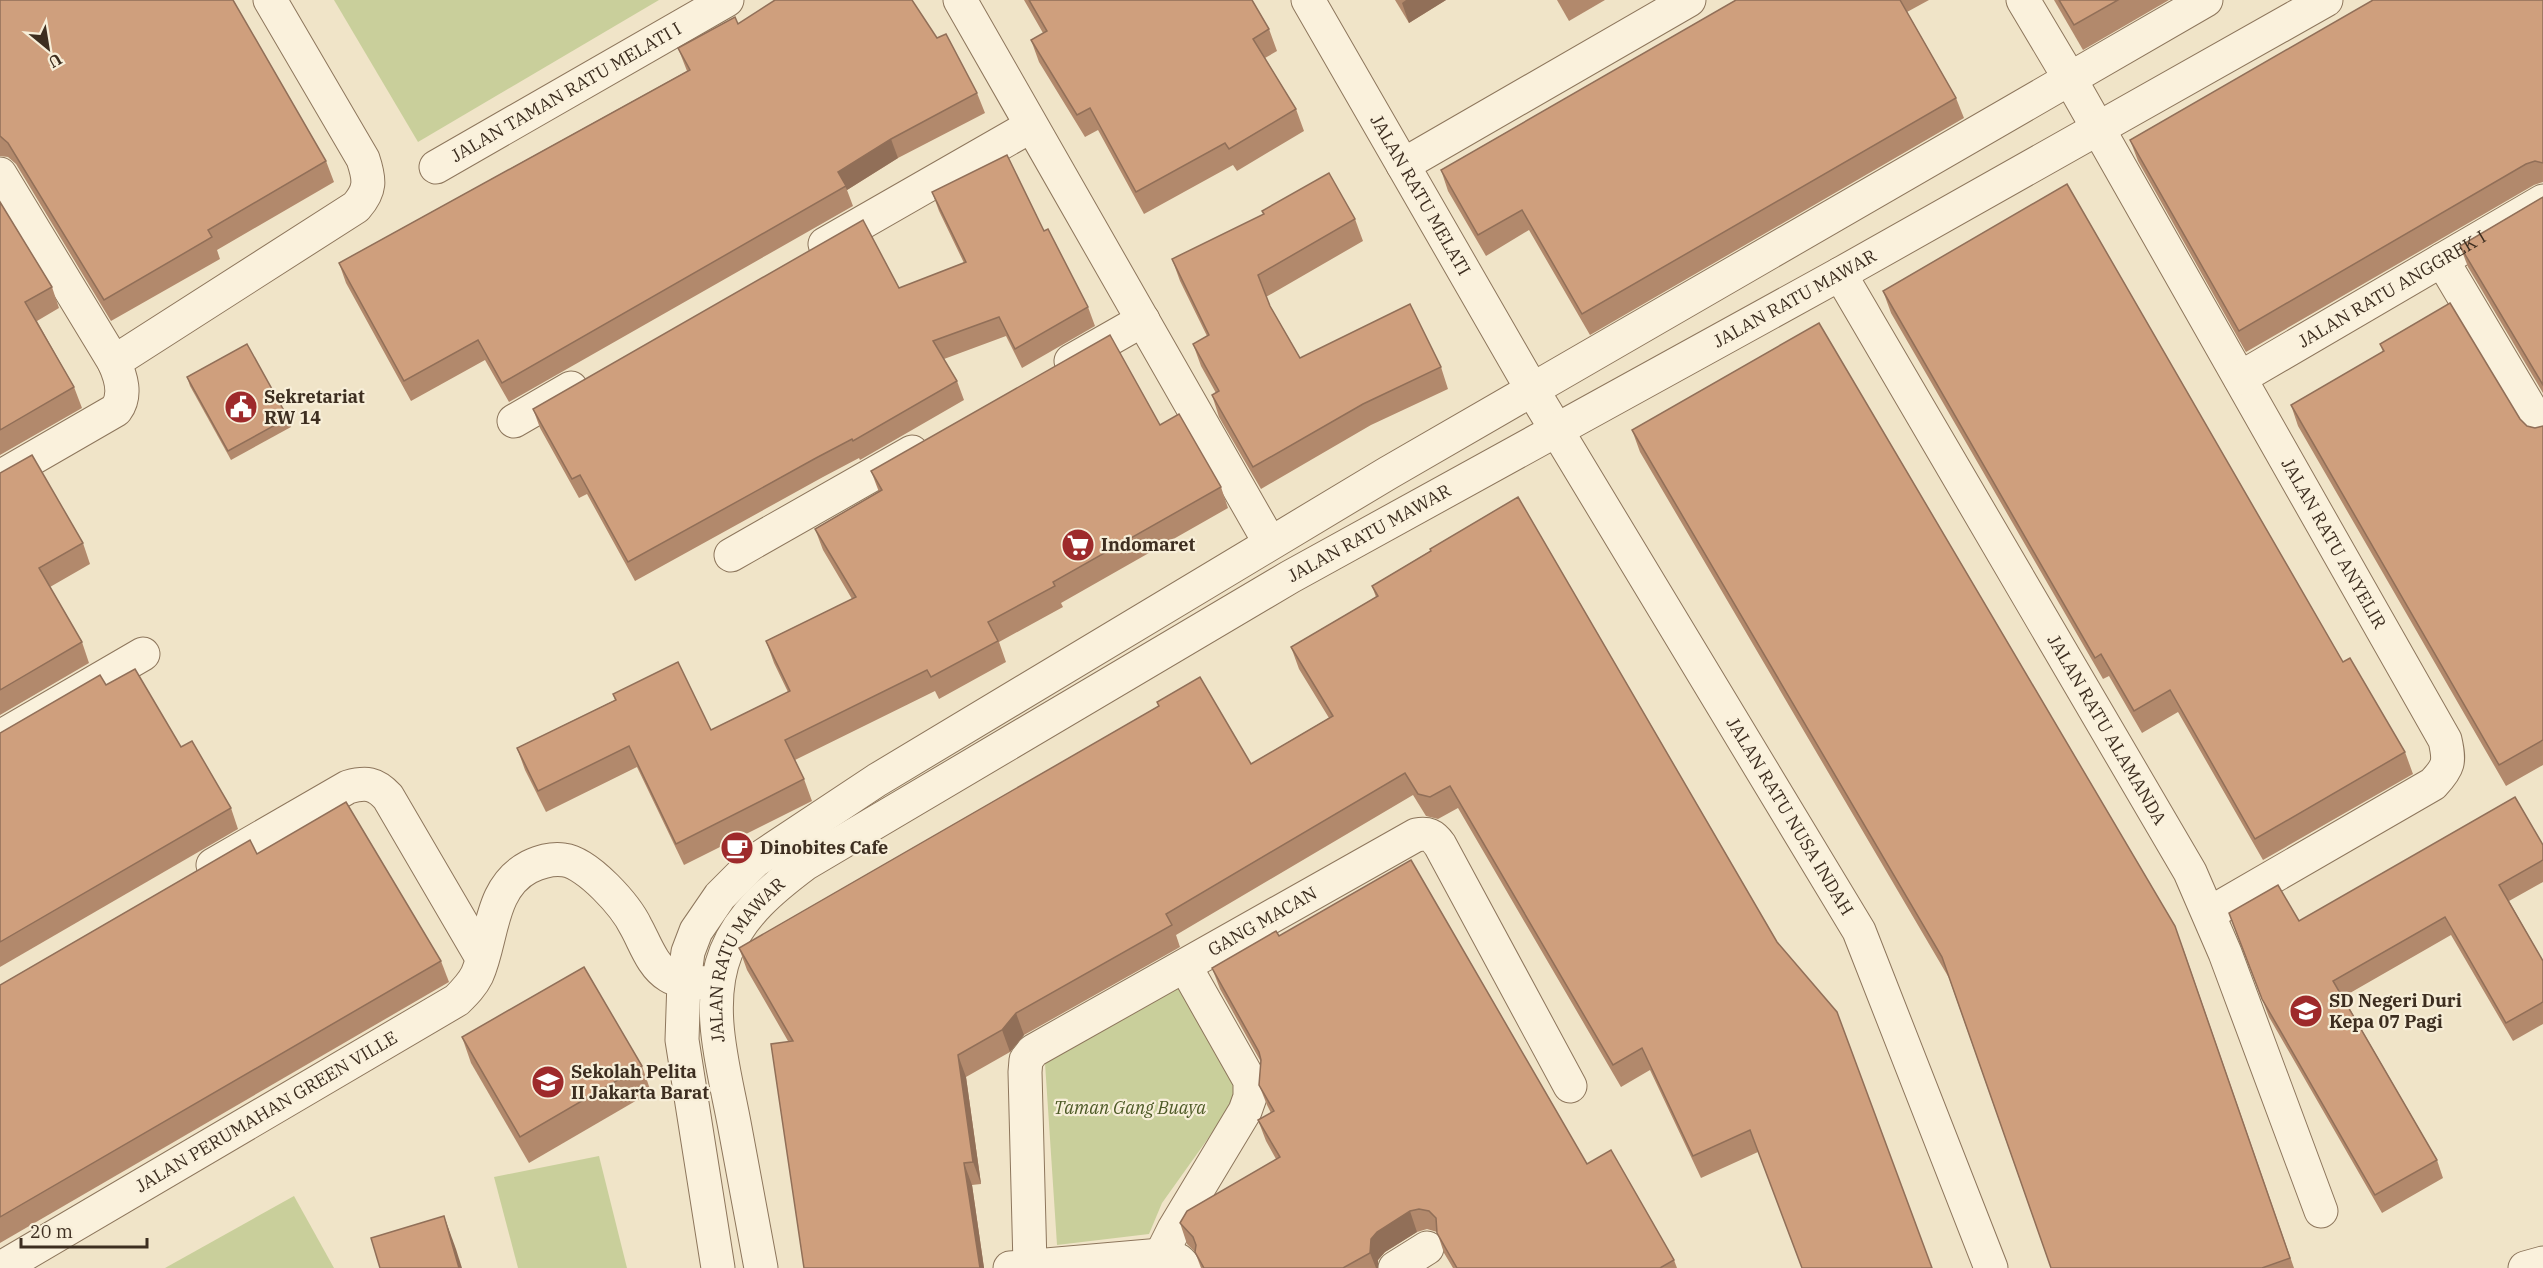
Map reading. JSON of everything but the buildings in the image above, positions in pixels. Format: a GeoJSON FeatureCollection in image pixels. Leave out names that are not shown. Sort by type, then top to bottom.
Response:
{"type":"FeatureCollection","features":[{"type":"Feature","properties":{"kind":"street"},"geometry":{"type":"LineString","coordinates":[[114,362],[356,207],[365,196],[369,186],[363,159],[270,0]]}},
{"type":"Feature","properties":{"kind":"street","name":"JALAN TAMAN RATU MELATI I"},"geometry":{"type":"LineString","coordinates":[[436,167],[728,0]]}},
{"type":"Feature","properties":{"kind":"street"},"geometry":{"type":"LineString","coordinates":[[960,0],[1270,543]]}},
{"type":"Feature","properties":{"kind":"street","name":"JALAN RATU MELATI"},"geometry":{"type":"LineString","coordinates":[[1308,0],[1533,391]]}},
{"type":"Feature","properties":{"kind":"street"},"geometry":{"type":"LineString","coordinates":[[1403,165],[1689,0]]}},
{"type":"Feature","properties":{"kind":"street","name":"JALAN RATU ANYELIR"},"geometry":{"type":"LineString","coordinates":[[2023,0],[2445,740],[2450,759],[2444,773],[2433,784],[2210,913]]}},
{"type":"Feature","properties":{"kind":"street","name":"JALAN RATU MAWAR"},"geometry":{"type":"LineString","coordinates":[[718,1268],[682,1040],[684,981],[688,952],[696,931],[720,896],[755,861],[877,780],[1270,543],[2206,0]]}},
{"type":"Feature","properties":{"kind":"street","name":"JALAN RATU MAWAR"},"geometry":{"type":"LineString","coordinates":[[761,1268],[720,1047],[717,1005],[718,984],[727,951],[743,922],[767,893],[805,864],[1290,577],[1840,274],[2325,0]]}},
{"type":"Feature","properties":{"kind":"street"},"geometry":{"type":"LineString","coordinates":[[804,256],[1031,126]]}},
{"type":"Feature","properties":{"kind":"street"},"geometry":{"type":"LineString","coordinates":[[0,477],[116,410],[121,400],[122,381],[114,362],[1,178]]}},
{"type":"Feature","properties":{"kind":"street","name":"JALAN RATU ANGGREK I"},"geometry":{"type":"LineString","coordinates":[[2240,378],[2543,201]]}},
{"type":"Feature","properties":{"kind":"street"},"geometry":{"type":"LineString","coordinates":[[2442,260],[2543,430]]}},
{"type":"Feature","properties":{"kind":"street","name":"JALAN RATU ALAMANDA"},"geometry":{"type":"LineString","coordinates":[[1840,274],[2190,872],[2210,913],[2321,1211]]}},
{"type":"Feature","properties":{"kind":"street"},"geometry":{"type":"LineString","coordinates":[[1050,373],[1143,320]]}},
{"type":"Feature","properties":{"kind":"street"},"geometry":{"type":"LineString","coordinates":[[514,421],[597,374]]}},
{"type":"Feature","properties":{"kind":"street","name":"JALAN RATU NUSA INDAH"},"geometry":{"type":"LineString","coordinates":[[1533,391],[1859,932],[1991,1268]]}},
{"type":"Feature","properties":{"kind":"street"},"geometry":{"type":"LineString","coordinates":[[731,555],[937,438]]}},
{"type":"Feature","properties":{"kind":"street"},"geometry":{"type":"LineString","coordinates":[[0,737],[143,654]]}},
{"type":"Feature","properties":{"kind":"street"},"geometry":{"type":"LineString","coordinates":[[184,882],[348,787],[364,782],[378,787],[388,797],[482,958]]}},
{"type":"Feature","properties":{"kind":"street","name":"GANG MACAN"},"geometry":{"type":"LineString","coordinates":[[1173,1262],[1019,1266],[1026,1060],[1033,1051],[1416,835],[1426,833],[1434,837],[1440,845],[1570,1086]]}},
{"type":"Feature","properties":{"kind":"street","name":"JALAN PERUMAHAN GREEN VILLE"},"geometry":{"type":"LineString","coordinates":[[1,1268],[456,1000],[469,989],[477,974],[501,895],[516,874],[541,861],[566,860],[590,873],[616,898],[635,925],[659,968],[670,977],[684,981],[718,984]]}},
{"type":"Feature","properties":{"kind":"street"},"geometry":{"type":"LineString","coordinates":[[1173,1262],[1174,1229],[1245,1111],[1250,1097],[1250,1081],[1185,966]]}},
{"type":"Feature","properties":{"kind":"street"},"geometry":{"type":"LineString","coordinates":[[1395,1268],[1427,1248]]}},
{"type":"Feature","properties":{"kind":"street"},"geometry":{"type":"LineString","coordinates":[[2525,1268],[2543,1263]]}},
{"type":"Feature","properties":{"kind":"green space"},"geometry":{"type":"Polygon","coordinates":[[[334,0],[659,0],[418,142],[334,0]]]}},
{"type":"Feature","properties":{"kind":"green space","name":"Taman Gang Buaya"},"geometry":{"type":"Polygon","coordinates":[[[1179,982],[1237,1088],[1234,1102],[1162,1203],[1149,1234],[1057,1245],[1045,1063],[1179,982]]]}},
{"type":"Feature","properties":{"kind":"green space"},"geometry":{"type":"Polygon","coordinates":[[[599,1156],[627,1268],[518,1268],[494,1177],[599,1156]]]}},
{"type":"Feature","properties":{"kind":"green space"},"geometry":{"type":"Polygon","coordinates":[[[294,1196],[334,1268],[165,1268],[294,1196]]]}},
{"type":"Feature","properties":{"kind":"place","name":"Sekretariat RW 14"},"geometry":{"type":"Point","coordinates":[241,407]}},
{"type":"Feature","properties":{"kind":"place","name":"Indomaret"},"geometry":{"type":"Point","coordinates":[1078,545]}},
{"type":"Feature","properties":{"kind":"place","name":"Dinobites Cafe"},"geometry":{"type":"Point","coordinates":[737,848]}},
{"type":"Feature","properties":{"kind":"place","name":"SD Negeri Duri Kepa 07 Pagi"},"geometry":{"type":"Point","coordinates":[2306,1011]}},
{"type":"Feature","properties":{"kind":"place","name":"Sekolah Pelita II Jakarta Barat"},"geometry":{"type":"Point","coordinates":[548,1082]}}]}
